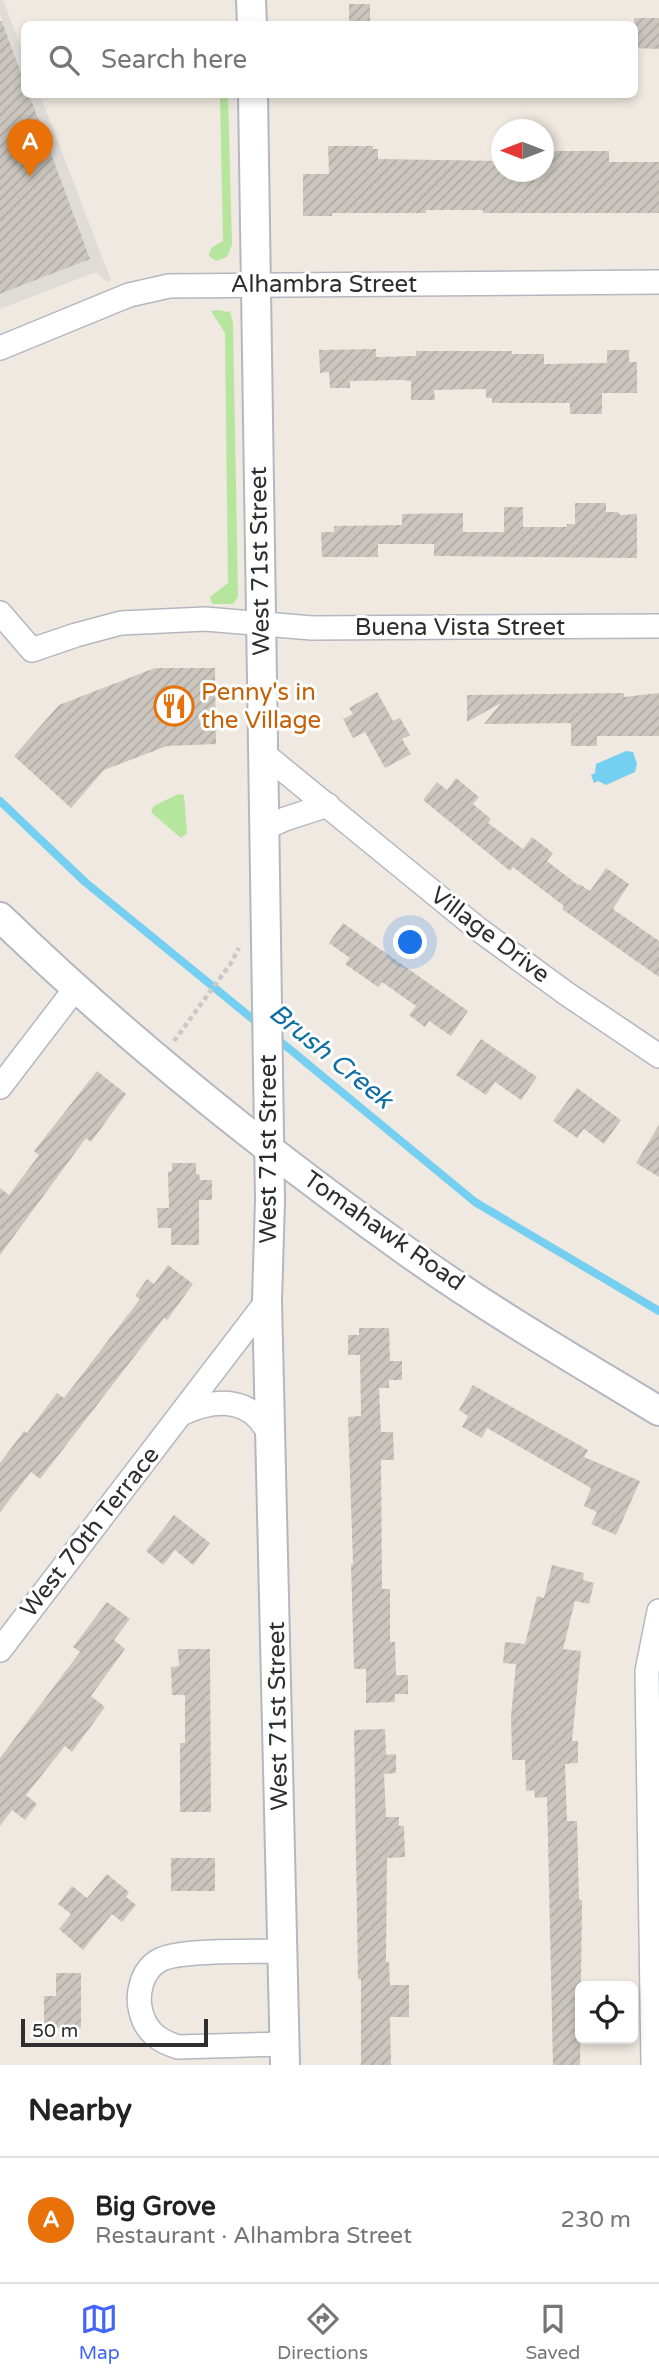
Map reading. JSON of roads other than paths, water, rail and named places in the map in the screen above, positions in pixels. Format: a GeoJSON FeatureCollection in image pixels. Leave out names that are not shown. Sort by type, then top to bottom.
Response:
{"type":"FeatureCollection","features":[{"type":"Feature","properties":{"kind":"street"},"geometry":{"type":"LineString","coordinates":[[251,0],[252,21]]}},
{"type":"Feature","properties":{"kind":"street","name":"West 71st Street"},"geometry":{"type":"LineString","coordinates":[[253,98],[270,1149],[267,1301],[284,1951],[285,2054],[178,2047],[157,2038],[149,2030],[140,2008],[140,1994],[146,1973],[158,1960],[190,1954],[284,1951]]}},
{"type":"Feature","properties":{"kind":"street","name":"Alhambra Street"},"geometry":{"type":"LineString","coordinates":[[0,348],[87,311],[149,289],[192,285],[659,282]]}},
{"type":"Feature","properties":{"kind":"street","name":"Buena Vista Street"},"geometry":{"type":"LineString","coordinates":[[0,613],[32,650],[121,623],[205,619],[312,628],[659,626]]}},
{"type":"Feature","properties":{"kind":"street","name":"Village Drive"},"geometry":{"type":"LineString","coordinates":[[264,754],[478,929],[567,995],[659,1055]]}},
{"type":"Feature","properties":{"kind":"street"},"geometry":{"type":"LineString","coordinates":[[265,828],[285,818],[328,806]]}},
{"type":"Feature","properties":{"kind":"street","name":"Tomahawk Road"},"geometry":{"type":"LineString","coordinates":[[0,917],[75,989],[270,1149],[410,1254],[536,1336],[659,1411]]}},
{"type":"Feature","properties":{"kind":"street"},"geometry":{"type":"LineString","coordinates":[[0,1087],[75,989]]}},
{"type":"Feature","properties":{"kind":"street","name":"West 70th Terrace"},"geometry":{"type":"LineString","coordinates":[[0,1650],[267,1301]]}},
{"type":"Feature","properties":{"kind":"street"},"geometry":{"type":"LineString","coordinates":[[181,1414],[198,1406],[216,1403],[244,1408],[258,1416],[271,1439]]}},
{"type":"Feature","properties":{"kind":"street"},"geometry":{"type":"LineString","coordinates":[[653,2065],[647,1671],[659,1611]]}},
{"type":"Feature","properties":{"kind":"water"},"geometry":{"type":"Polygon","coordinates":[[[626,751],[633,752],[637,764],[635,772],[606,785],[598,781],[594,783],[591,775],[595,773],[596,764],[626,751]]]}},
{"type":"Feature","properties":{"kind":"waterway","name":"Brush Creek"},"geometry":{"type":"LineString","coordinates":[[0,801],[85,882],[260,1025]]}},
{"type":"Feature","properties":{"kind":"waterway","name":"Brush Creek"},"geometry":{"type":"LineString","coordinates":[[275,1037],[475,1202],[659,1311]]}},
{"type":"Feature","properties":{"kind":"place","name":"Big Grove"},"geometry":{"type":"Point","coordinates":[30,177]}},
{"type":"Feature","properties":{"kind":"place","name":"Penny's in the Village"},"geometry":{"type":"Point","coordinates":[174,706]}}]}
